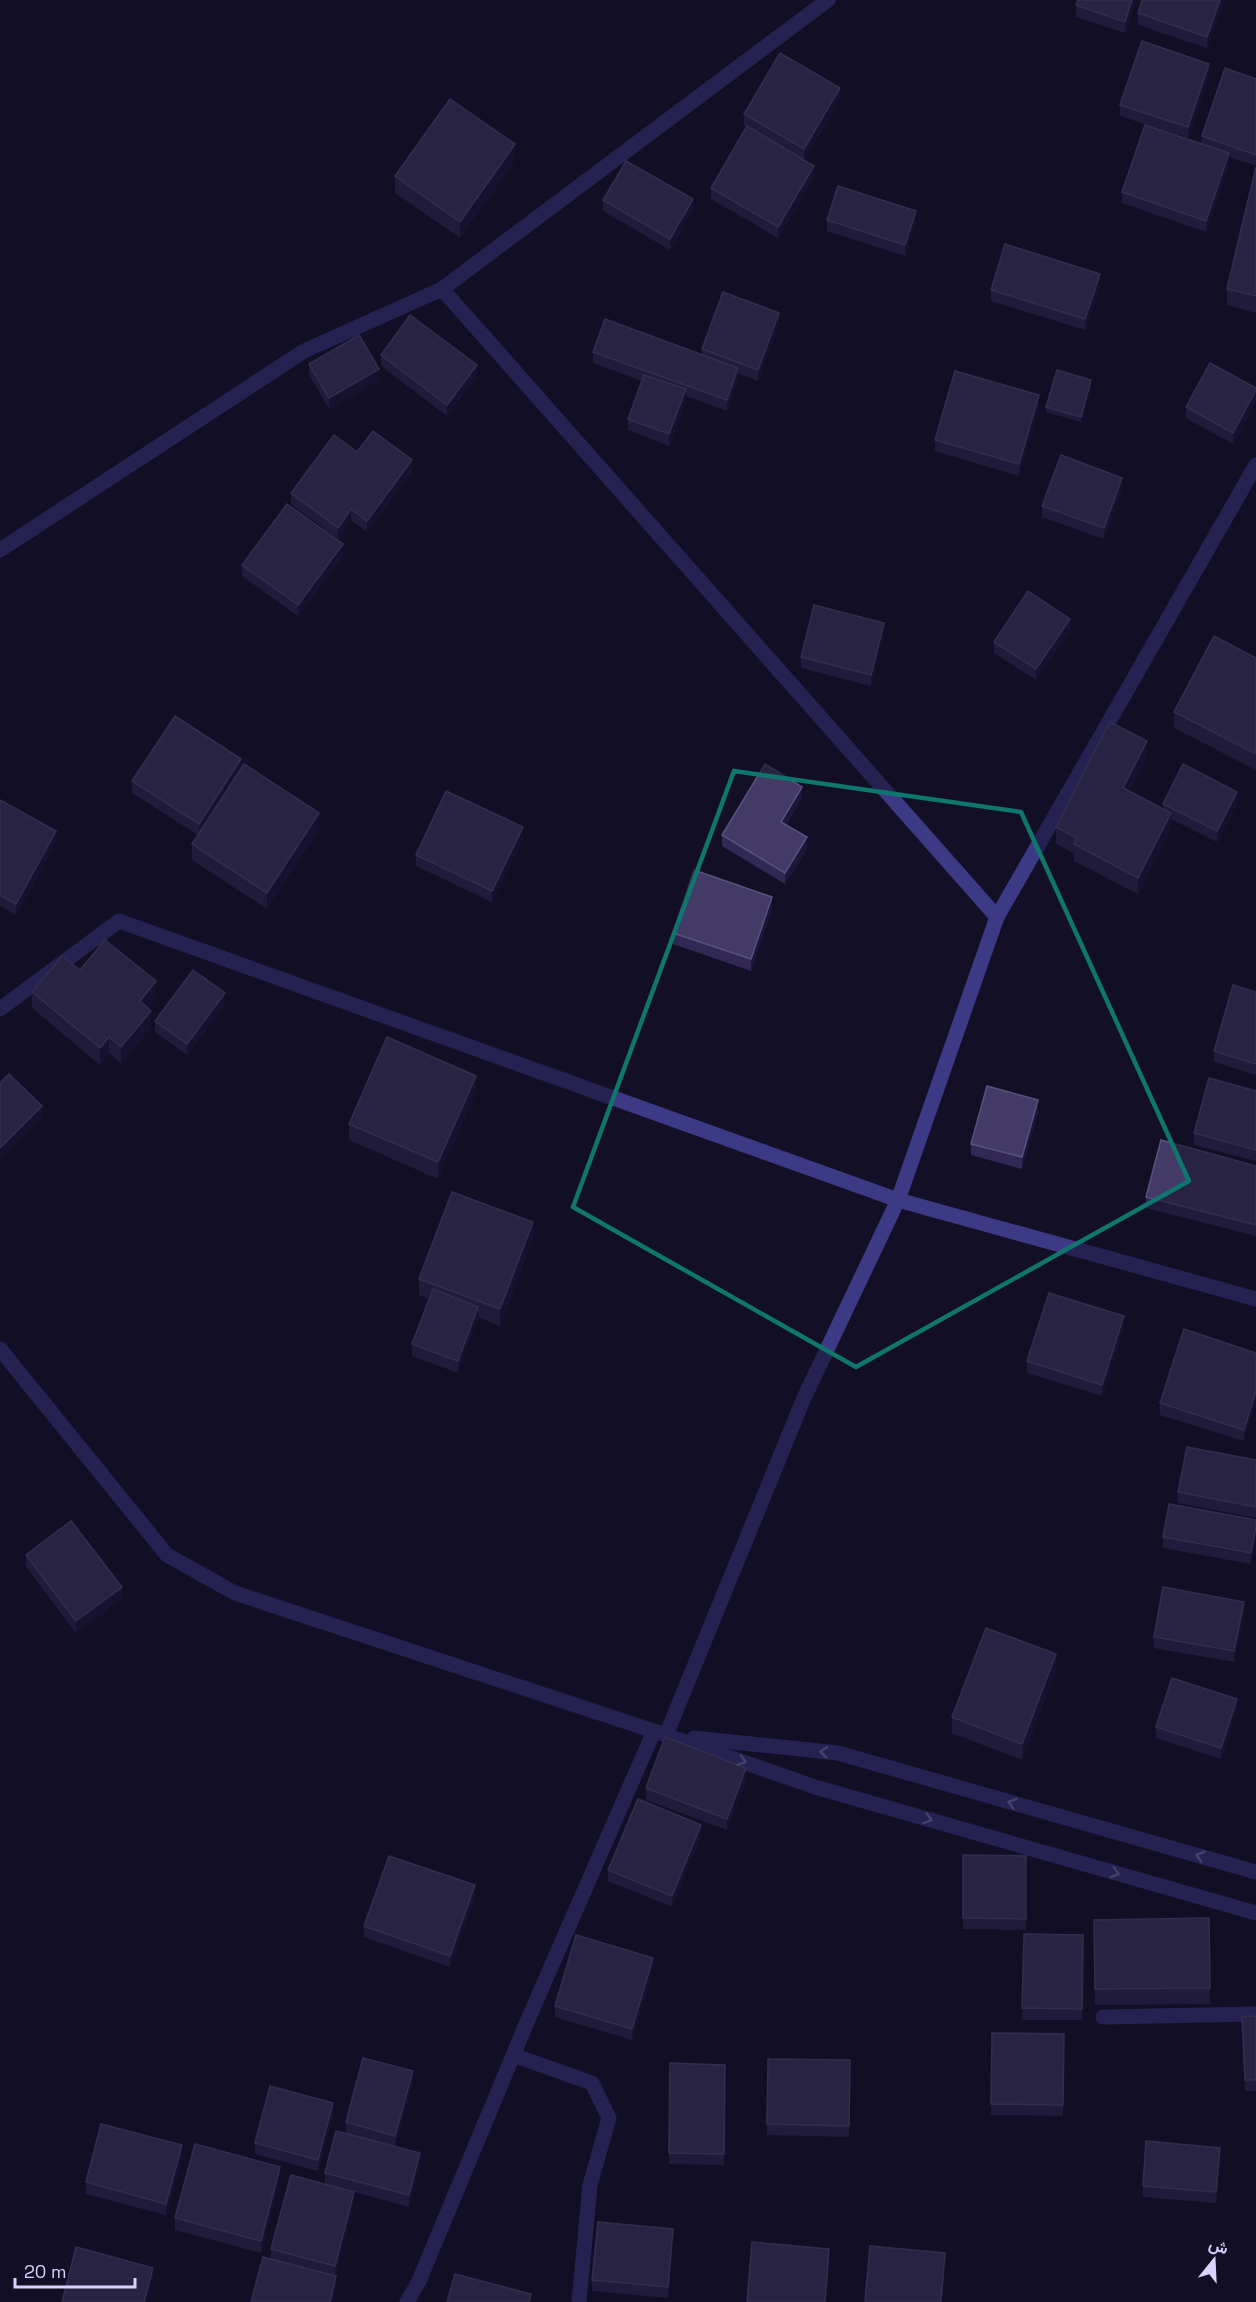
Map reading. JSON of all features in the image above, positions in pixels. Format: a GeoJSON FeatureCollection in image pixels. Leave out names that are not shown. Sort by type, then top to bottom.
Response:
{"type":"FeatureCollection","features":[{"type":"Feature","properties":{"kind":"street"},"geometry":{"type":"LineString","coordinates":[[0,550],[304,351],[442,289],[828,0]]}},
{"type":"Feature","properties":{"kind":"street"},"geometry":{"type":"LineString","coordinates":[[442,289],[997,917]]}},
{"type":"Feature","properties":{"kind":"street"},"geometry":{"type":"LineString","coordinates":[[407,2302],[419,2281],[513,2055],[660,1733],[804,1398],[898,1200],[997,917],[1256,465]]}},
{"type":"Feature","properties":{"kind":"street"},"geometry":{"type":"LineString","coordinates":[[0,1009],[119,921],[898,1200],[1256,1299]]}},
{"type":"Feature","properties":{"kind":"street"},"geometry":{"type":"LineString","coordinates":[[0,1349],[167,1555],[236,1593],[660,1733],[815,1787],[1256,1913]]}},
{"type":"Feature","properties":{"kind":"street"},"geometry":{"type":"LineString","coordinates":[[660,1733],[838,1753],[1256,1872]]}},
{"type":"Feature","properties":{"kind":"street"},"geometry":{"type":"LineString","coordinates":[[1103,2017],[1256,2014]]}},
{"type":"Feature","properties":{"kind":"street"},"geometry":{"type":"LineString","coordinates":[[513,2055],[592,2083],[609,2118],[590,2185],[579,2302]]}},
{"type":"Feature","properties":{"kind":"highlighted area"},"geometry":{"type":"Polygon","coordinates":[[[734,771],[1021,812],[1189,1181],[856,1367],[573,1207],[734,771]]]}},
{"type":"Feature","properties":{"kind":"building"},"geometry":{"type":"Polygon","coordinates":[[[1078,0],[1132,0],[1125,22],[1076,5],[1078,0]]]}},
{"type":"Feature","properties":{"kind":"building"},"geometry":{"type":"Polygon","coordinates":[[[1142,0],[1220,0],[1207,37],[1138,13],[1142,0]]]}},
{"type":"Feature","properties":{"kind":"building"},"geometry":{"type":"Polygon","coordinates":[[[1142,41],[1209,64],[1188,127],[1120,105],[1142,41]]]}},
{"type":"Feature","properties":{"kind":"building"},"geometry":{"type":"Polygon","coordinates":[[[780,53],[840,88],[804,149],[744,114],[780,53]]]}},
{"type":"Feature","properties":{"kind":"building"},"geometry":{"type":"Polygon","coordinates":[[[1225,68],[1256,79],[1256,155],[1202,136],[1225,68]]]}},
{"type":"Feature","properties":{"kind":"building"},"geometry":{"type":"Polygon","coordinates":[[[450,99],[515,144],[460,222],[395,176],[450,99]]]}},
{"type":"Feature","properties":{"kind":"building"},"geometry":{"type":"Polygon","coordinates":[[[1145,125],[1229,153],[1206,221],[1122,192],[1145,125]]]}},
{"type":"Feature","properties":{"kind":"building"},"geometry":{"type":"Polygon","coordinates":[[[747,126],[814,166],[778,227],[711,188],[747,126]]]}},
{"type":"Feature","properties":{"kind":"building"},"geometry":{"type":"Polygon","coordinates":[[[626,161],[693,199],[670,239],[603,200],[626,161]]]}},
{"type":"Feature","properties":{"kind":"building"},"geometry":{"type":"Polygon","coordinates":[[[1256,167],[1256,296],[1227,289],[1256,167]]]}},
{"type":"Feature","properties":{"kind":"building"},"geometry":{"type":"Polygon","coordinates":[[[838,186],[916,211],[905,245],[827,220],[838,186]]]}},
{"type":"Feature","properties":{"kind":"building"},"geometry":{"type":"Polygon","coordinates":[[[1005,244],[1100,274],[1085,319],[991,290],[1005,244]]]}},
{"type":"Feature","properties":{"kind":"building"},"geometry":{"type":"Polygon","coordinates":[[[723,292],[779,313],[758,370],[702,349],[723,292]]]}},
{"type":"Feature","properties":{"kind":"building"},"geometry":{"type":"Polygon","coordinates":[[[410,315],[477,365],[447,405],[381,355],[410,315]]]}},
{"type":"Feature","properties":{"kind":"building"},"geometry":{"type":"Polygon","coordinates":[[[605,319],[738,368],[727,400],[593,352],[605,319]]]}},
{"type":"Feature","properties":{"kind":"building"},"geometry":{"type":"Polygon","coordinates":[[[359,335],[379,369],[329,398],[309,364],[359,335]]]}},
{"type":"Feature","properties":{"kind":"building"},"geometry":{"type":"Polygon","coordinates":[[[1210,363],[1256,388],[1233,433],[1186,407],[1210,363]]]}},
{"type":"Feature","properties":{"kind":"building"},"geometry":{"type":"Polygon","coordinates":[[[1057,370],[1091,380],[1081,417],[1046,407],[1057,370]]]}},
{"type":"Feature","properties":{"kind":"building"},"geometry":{"type":"Polygon","coordinates":[[[955,371],[1039,395],[1019,464],[935,440],[955,371]]]}},
{"type":"Feature","properties":{"kind":"building"},"geometry":{"type":"Polygon","coordinates":[[[644,375],[686,389],[669,434],[628,419],[644,375]]]}},
{"type":"Feature","properties":{"kind":"building"},"geometry":{"type":"Polygon","coordinates":[[[373,431],[412,460],[367,521],[351,509],[338,528],[291,493],[334,435],[357,452],[373,431]]]}},
{"type":"Feature","properties":{"kind":"building"},"geometry":{"type":"Polygon","coordinates":[[[1061,455],[1122,478],[1104,528],[1042,506],[1061,455]]]}},
{"type":"Feature","properties":{"kind":"building"},"geometry":{"type":"Polygon","coordinates":[[[287,504],[343,544],[298,605],[242,565],[287,504]]]}},
{"type":"Feature","properties":{"kind":"building"},"geometry":{"type":"Polygon","coordinates":[[[1028,591],[1070,619],[1036,669],[994,642],[1028,591]]]}},
{"type":"Feature","properties":{"kind":"building"},"geometry":{"type":"Polygon","coordinates":[[[814,605],[884,623],[871,675],[801,657],[814,605]]]}},
{"type":"Feature","properties":{"kind":"building"},"geometry":{"type":"Polygon","coordinates":[[[1214,636],[1256,658],[1256,754],[1174,712],[1214,636]]]}},
{"type":"Feature","properties":{"kind":"building"},"geometry":{"type":"Polygon","coordinates":[[[175,716],[241,759],[199,824],[132,781],[175,716]]]}},
{"type":"Feature","properties":{"kind":"building"},"geometry":{"type":"Polygon","coordinates":[[[1110,722],[1147,741],[1123,788],[1171,813],[1138,878],[1074,844],[1077,838],[1056,827],[1110,722]]]}},
{"type":"Feature","properties":{"kind":"building"},"geometry":{"type":"Polygon","coordinates":[[[244,764],[319,813],[267,893],[192,844],[244,764]]]}},
{"type":"Feature","properties":{"kind":"building"},"geometry":{"type":"Polygon","coordinates":[[[765,764],[802,787],[781,822],[807,837],[785,873],[722,835],[765,764]]]}},
{"type":"Feature","properties":{"kind":"building"},"geometry":{"type":"Polygon","coordinates":[[[1183,764],[1237,792],[1217,831],[1163,804],[1183,764]]]}},
{"type":"Feature","properties":{"kind":"building"},"geometry":{"type":"Polygon","coordinates":[[[446,791],[523,827],[492,891],[416,855],[446,791]]]}},
{"type":"Feature","properties":{"kind":"building"},"geometry":{"type":"Polygon","coordinates":[[[0,800],[56,831],[16,904],[0,895],[0,800]]]}},
{"type":"Feature","properties":{"kind":"building"},"geometry":{"type":"Polygon","coordinates":[[[694,870],[772,897],[751,959],[673,933],[694,870]]]}},
{"type":"Feature","properties":{"kind":"building"},"geometry":{"type":"Polygon","coordinates":[[[105,940],[156,981],[140,1001],[151,1011],[121,1047],[109,1037],[100,1048],[32,992],[62,956],[80,970],[105,940]]]}},
{"type":"Feature","properties":{"kind":"building"},"geometry":{"type":"Polygon","coordinates":[[[193,970],[225,993],[187,1044],[155,1021],[193,970]]]}},
{"type":"Feature","properties":{"kind":"building"},"geometry":{"type":"Polygon","coordinates":[[[1233,985],[1256,992],[1256,1064],[1214,1051],[1233,985]]]}},
{"type":"Feature","properties":{"kind":"building"},"geometry":{"type":"Polygon","coordinates":[[[387,1037],[476,1076],[438,1162],[349,1124],[387,1037]]]}},
{"type":"Feature","properties":{"kind":"building"},"geometry":{"type":"Polygon","coordinates":[[[9,1074],[42,1106],[0,1148],[0,1083],[9,1074]]]}},
{"type":"Feature","properties":{"kind":"building"},"geometry":{"type":"Polygon","coordinates":[[[1209,1078],[1256,1091],[1256,1150],[1194,1133],[1209,1078]]]}},
{"type":"Feature","properties":{"kind":"building"},"geometry":{"type":"Polygon","coordinates":[[[987,1086],[1038,1100],[1022,1157],[971,1144],[987,1086]]]}},
{"type":"Feature","properties":{"kind":"building"},"geometry":{"type":"Polygon","coordinates":[[[1161,1140],[1256,1166],[1256,1225],[1146,1197],[1161,1140]]]}},
{"type":"Feature","properties":{"kind":"building"},"geometry":{"type":"Polygon","coordinates":[[[452,1192],[533,1222],[500,1309],[419,1279],[452,1192]]]}},
{"type":"Feature","properties":{"kind":"building"},"geometry":{"type":"Polygon","coordinates":[[[433,1289],[478,1307],[458,1361],[412,1344],[433,1289]]]}},
{"type":"Feature","properties":{"kind":"building"},"geometry":{"type":"Polygon","coordinates":[[[1049,1293],[1124,1316],[1102,1385],[1027,1361],[1049,1293]]]}},
{"type":"Feature","properties":{"kind":"building"},"geometry":{"type":"Polygon","coordinates":[[[1184,1329],[1256,1353],[1256,1391],[1244,1430],[1160,1403],[1184,1329]]]}},
{"type":"Feature","properties":{"kind":"building"},"geometry":{"type":"Polygon","coordinates":[[[1187,1447],[1256,1460],[1256,1507],[1178,1492],[1187,1447]]]}},
{"type":"Feature","properties":{"kind":"building"},"geometry":{"type":"Polygon","coordinates":[[[1169,1504],[1256,1520],[1251,1553],[1163,1537],[1169,1504]]]}},
{"type":"Feature","properties":{"kind":"building"},"geometry":{"type":"Polygon","coordinates":[[[71,1521],[122,1587],[76,1621],[26,1555],[71,1521]]]}},
{"type":"Feature","properties":{"kind":"building"},"geometry":{"type":"Polygon","coordinates":[[[1163,1587],[1244,1602],[1234,1651],[1154,1637],[1163,1587]]]}},
{"type":"Feature","properties":{"kind":"building"},"geometry":{"type":"Polygon","coordinates":[[[986,1628],[1056,1654],[1022,1744],[952,1717],[986,1628]]]}},
{"type":"Feature","properties":{"kind":"building"},"geometry":{"type":"Polygon","coordinates":[[[1172,1678],[1237,1699],[1221,1748],[1156,1727],[1172,1678]]]}},
{"type":"Feature","properties":{"kind":"building"},"geometry":{"type":"Polygon","coordinates":[[[665,1737],[746,1768],[727,1819],[646,1788],[665,1737]]]}},
{"type":"Feature","properties":{"kind":"building"},"geometry":{"type":"Polygon","coordinates":[[[638,1799],[701,1825],[672,1896],[608,1870],[638,1799]]]}},
{"type":"Feature","properties":{"kind":"building"},"geometry":{"type":"Polygon","coordinates":[[[963,1855],[1026,1856],[1026,1919],[963,1918],[963,1855]]]}},
{"type":"Feature","properties":{"kind":"building"},"geometry":{"type":"Polygon","coordinates":[[[389,1856],[475,1885],[450,1956],[364,1926],[389,1856]]]}},
{"type":"Feature","properties":{"kind":"building"},"geometry":{"type":"Polygon","coordinates":[[[1209,1918],[1210,1988],[1095,1989],[1094,1920],[1209,1918]]]}},
{"type":"Feature","properties":{"kind":"building"},"geometry":{"type":"Polygon","coordinates":[[[1024,1934],[1083,1935],[1082,2009],[1022,2008],[1024,1934]]]}},
{"type":"Feature","properties":{"kind":"building"},"geometry":{"type":"Polygon","coordinates":[[[576,1935],[653,1958],[632,2029],[555,2006],[576,1935]]]}},
{"type":"Feature","properties":{"kind":"building"},"geometry":{"type":"Polygon","coordinates":[[[1256,2016],[1256,2080],[1245,2080],[1242,2017],[1256,2016]]]}},
{"type":"Feature","properties":{"kind":"building"},"geometry":{"type":"Polygon","coordinates":[[[992,2033],[1064,2034],[1063,2105],[991,2104],[992,2033]]]}},
{"type":"Feature","properties":{"kind":"building"},"geometry":{"type":"Polygon","coordinates":[[[363,2058],[413,2071],[395,2136],[346,2122],[363,2058]]]}},
{"type":"Feature","properties":{"kind":"building"},"geometry":{"type":"Polygon","coordinates":[[[768,2059],[850,2060],[849,2126],[767,2124],[768,2059]]]}},
{"type":"Feature","properties":{"kind":"building"},"geometry":{"type":"Polygon","coordinates":[[[670,2063],[725,2065],[724,2154],[669,2153],[670,2063]]]}},
{"type":"Feature","properties":{"kind":"building"},"geometry":{"type":"Polygon","coordinates":[[[270,2086],[333,2103],[318,2160],[255,2143],[270,2086]]]}},
{"type":"Feature","properties":{"kind":"building"},"geometry":{"type":"Polygon","coordinates":[[[101,2124],[182,2145],[166,2204],[86,2182],[101,2124]]]}},
{"type":"Feature","properties":{"kind":"building"},"geometry":{"type":"Polygon","coordinates":[[[336,2131],[420,2153],[409,2195],[325,2173],[336,2131]]]}},
{"type":"Feature","properties":{"kind":"building"},"geometry":{"type":"Polygon","coordinates":[[[1146,2141],[1220,2148],[1216,2192],[1143,2186],[1146,2141]]]}},
{"type":"Feature","properties":{"kind":"building"},"geometry":{"type":"Polygon","coordinates":[[[195,2144],[280,2167],[261,2241],[175,2218],[195,2144]]]}},
{"type":"Feature","properties":{"kind":"building"},"geometry":{"type":"Polygon","coordinates":[[[291,2175],[354,2192],[335,2266],[271,2249],[291,2175]]]}},
{"type":"Feature","properties":{"kind":"building"},"geometry":{"type":"Polygon","coordinates":[[[598,2222],[673,2229],[668,2287],[592,2280],[598,2222]]]}},
{"type":"Feature","properties":{"kind":"building"},"geometry":{"type":"Polygon","coordinates":[[[752,2242],[829,2249],[825,2302],[747,2302],[752,2242]]]}},
{"type":"Feature","properties":{"kind":"building"},"geometry":{"type":"Polygon","coordinates":[[[870,2246],[945,2253],[941,2302],[865,2302],[870,2246]]]}},
{"type":"Feature","properties":{"kind":"building"},"geometry":{"type":"Polygon","coordinates":[[[76,2247],[153,2268],[144,2302],[62,2302],[76,2247]]]}},
{"type":"Feature","properties":{"kind":"building"},"geometry":{"type":"Polygon","coordinates":[[[263,2257],[336,2276],[330,2302],[251,2302],[263,2257]]]}},
{"type":"Feature","properties":{"kind":"building"},"geometry":{"type":"Polygon","coordinates":[[[455,2274],[531,2294],[529,2302],[447,2302],[455,2274]]]}}]}
